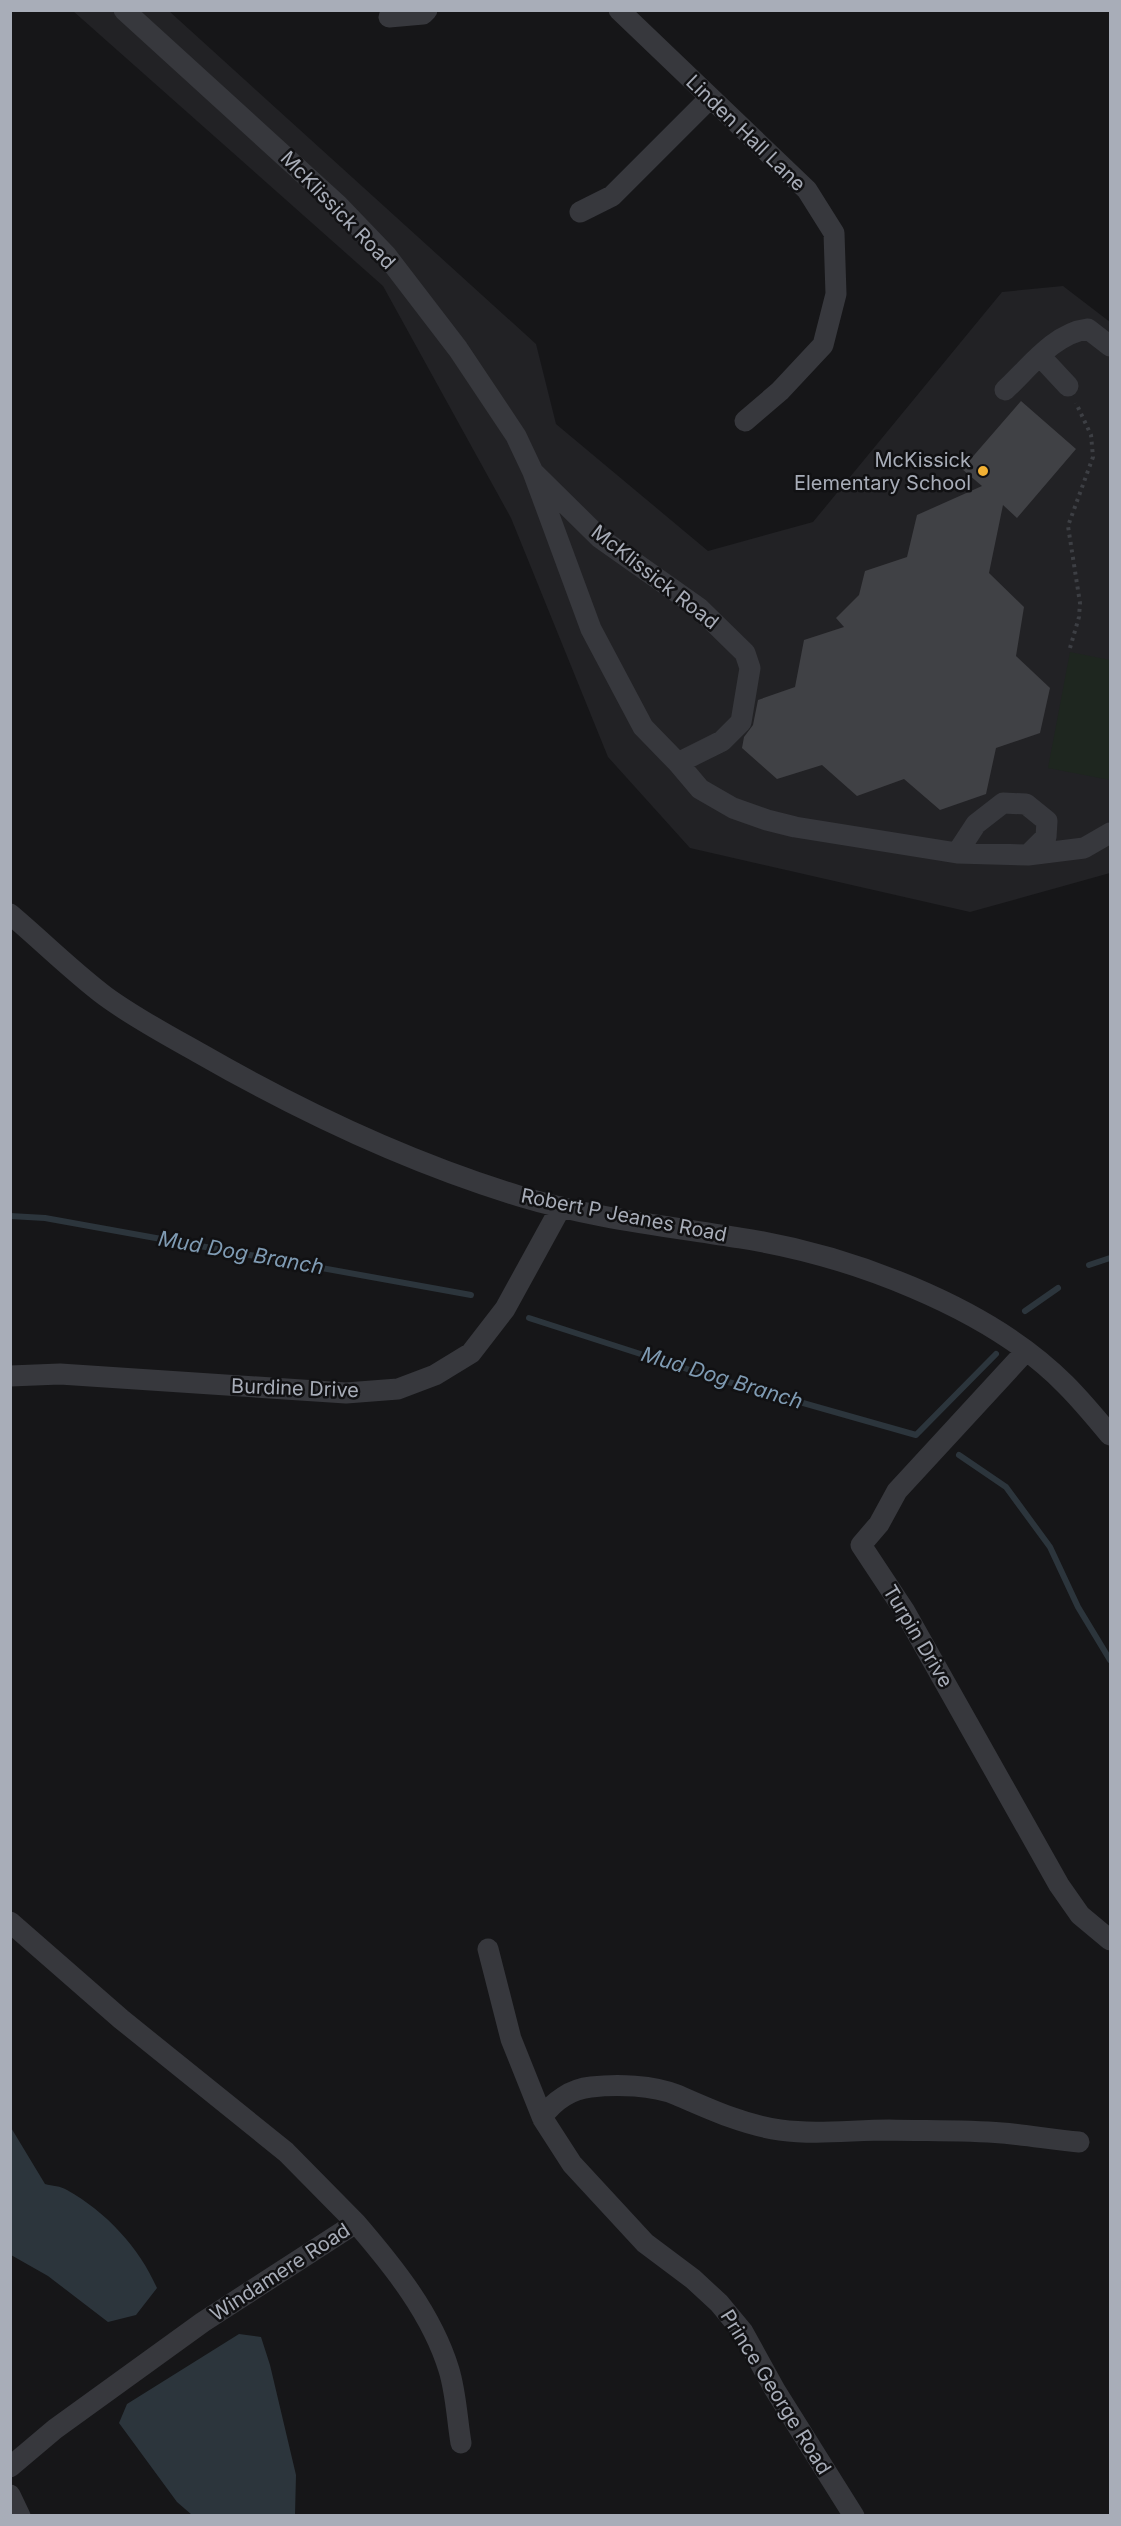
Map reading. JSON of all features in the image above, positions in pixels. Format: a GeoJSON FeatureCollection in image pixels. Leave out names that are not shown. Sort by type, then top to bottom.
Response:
{"type":"FeatureCollection","features":[{"type":"Feature","properties":{"kind":"street","name":"McKlissick Road"},"geometry":{"type":"LineString","coordinates":[[124,10],[330,197],[386,255],[458,349],[516,436],[533,472],[591,629],[643,727],[678,763],[722,741],[741,722],[750,668],[745,653],[699,608],[600,538],[533,472]]}},
{"type":"Feature","properties":{"kind":"street"},"geometry":{"type":"LineString","coordinates":[[389,17],[423,14],[427,10]]}},
{"type":"Feature","properties":{"kind":"street","name":"Linden Hall Lane"},"geometry":{"type":"LineString","coordinates":[[619,10],[807,190],[834,234],[836,294],[823,345],[780,391],[745,421]]}},
{"type":"Feature","properties":{"kind":"street"},"geometry":{"type":"LineString","coordinates":[[580,212],[612,196],[710,98]]}},
{"type":"Feature","properties":{"kind":"street"},"geometry":{"type":"LineString","coordinates":[[1005,390],[1060,338],[1075,331],[1088,329],[1110,346]]}},
{"type":"Feature","properties":{"kind":"street"},"geometry":{"type":"LineString","coordinates":[[1041,357],[1068,386]]}},
{"type":"Feature","properties":{"kind":"street"},"geometry":{"type":"LineString","coordinates":[[678,763],[700,789],[733,808],[766,820],[795,827],[957,853],[1028,855],[1084,848],[1110,833]]}},
{"type":"Feature","properties":{"kind":"street"},"geometry":{"type":"LineString","coordinates":[[957,853],[976,824],[1003,803],[1026,804],[1047,821],[1046,837],[1028,855]]}},
{"type":"Feature","properties":{"kind":"street","name":"Robert P Jeanes Road"},"geometry":{"type":"LineString","coordinates":[[10,914],[105,996],[163,1033],[248,1081],[348,1131],[416,1160],[519,1196],[561,1207],[792,1248],[896,1280],[958,1308],[1026,1351],[1065,1383],[1110,1435]]}},
{"type":"Feature","properties":{"kind":"street","name":"Burdine Drive"},"geometry":{"type":"LineString","coordinates":[[10,1376],[60,1374],[346,1393],[398,1389],[435,1374],[471,1353],[505,1309],[561,1207]]}},
{"type":"Feature","properties":{"kind":"street","name":"Turpin Drive"},"geometry":{"type":"LineString","coordinates":[[1026,1351],[897,1491],[879,1524],[861,1545],[915,1629],[1059,1885],[1080,1915],[1110,1940]]}},
{"type":"Feature","properties":{"kind":"street","name":"Windamere Road"},"geometry":{"type":"LineString","coordinates":[[10,1922],[121,2019],[286,2152],[356,2223],[203,2322],[55,2429],[10,2467]]}},
{"type":"Feature","properties":{"kind":"street","name":"Prince George Road"},"geometry":{"type":"LineString","coordinates":[[488,1949],[511,2039],[542,2116],[572,2164],[645,2243],[719,2302],[743,2332],[854,2516]]}},
{"type":"Feature","properties":{"kind":"street"},"geometry":{"type":"LineString","coordinates":[[542,2116],[557,2101],[578,2089],[592,2086],[644,2088],[675,2095],[688,2102],[753,2123],[800,2132],[860,2130],[1002,2133],[1079,2142]]}},
{"type":"Feature","properties":{"kind":"street"},"geometry":{"type":"LineString","coordinates":[[356,2223],[396,2270],[429,2324],[449,2370],[462,2443]]}},
{"type":"Feature","properties":{"kind":"street"},"geometry":{"type":"LineString","coordinates":[[10,2495],[20,2516]]}},
{"type":"Feature","properties":{"kind":"path"},"geometry":{"type":"LineString","coordinates":[[1068,386],[1087,424],[1093,448],[1089,472],[1068,526],[1080,603],[1079,617],[1070,648]]}},
{"type":"Feature","properties":{"kind":"shaded area","name":"McKissick Elementary School"},"geometry":{"type":"Polygon","coordinates":[[[73,11],[169,11],[536,344],[556,424],[708,551],[813,522],[1002,292],[1063,286],[1110,322],[1110,873],[970,912],[690,848],[608,757],[511,518],[383,286],[73,11]]]}},
{"type":"Feature","properties":{"kind":"shaded area"},"geometry":{"type":"Polygon","coordinates":[[[1070,652],[1110,660],[1110,780],[1048,768],[1070,652]]]}},
{"type":"Feature","properties":{"kind":"shaded area"},"geometry":{"type":"Polygon","coordinates":[[[10,2126],[45,2184],[65,2189],[95,2209],[120,2232],[141,2258],[157,2288],[136,2315],[108,2322],[48,2276],[11,2255],[10,2126]]]}},
{"type":"Feature","properties":{"kind":"shaded area"},"geometry":{"type":"Polygon","coordinates":[[[239,2334],[261,2337],[270,2365],[296,2475],[295,2515],[192,2515],[177,2502],[119,2423],[127,2404],[239,2334]]]}},
{"type":"Feature","properties":{"kind":"building"},"geometry":{"type":"Polygon","coordinates":[[[1021,401],[1076,449],[1017,518],[1003,505],[989,573],[1024,607],[1016,656],[1050,688],[1040,733],[996,748],[986,794],[940,810],[904,779],[857,796],[822,765],[777,779],[742,748],[744,737],[753,725],[758,700],[795,687],[804,640],[844,627],[836,618],[859,595],[865,571],[907,557],[917,515],[982,486],[962,469],[1021,401]]]}},
{"type":"Feature","properties":{"kind":"waterway","name":"Mud Dog Branch"},"geometry":{"type":"LineString","coordinates":[[10,1216],[45,1218],[471,1295]]}},
{"type":"Feature","properties":{"kind":"waterway"},"geometry":{"type":"LineString","coordinates":[[1089,1265],[1110,1258]]}},
{"type":"Feature","properties":{"kind":"waterway"},"geometry":{"type":"LineString","coordinates":[[1025,1311],[1058,1288]]}},
{"type":"Feature","properties":{"kind":"waterway","name":"Mud Dog Branch"},"geometry":{"type":"LineString","coordinates":[[529,1318],[718,1379],[916,1435],[996,1354]]}},
{"type":"Feature","properties":{"kind":"waterway","name":"Mud Dog Branch"},"geometry":{"type":"LineString","coordinates":[[959,1455],[1006,1487],[1050,1547],[1078,1607],[1110,1660]]}},
{"type":"Feature","properties":{"kind":"place","name":"McKissick Elementary School"},"geometry":{"type":"Point","coordinates":[983,471]}}]}
